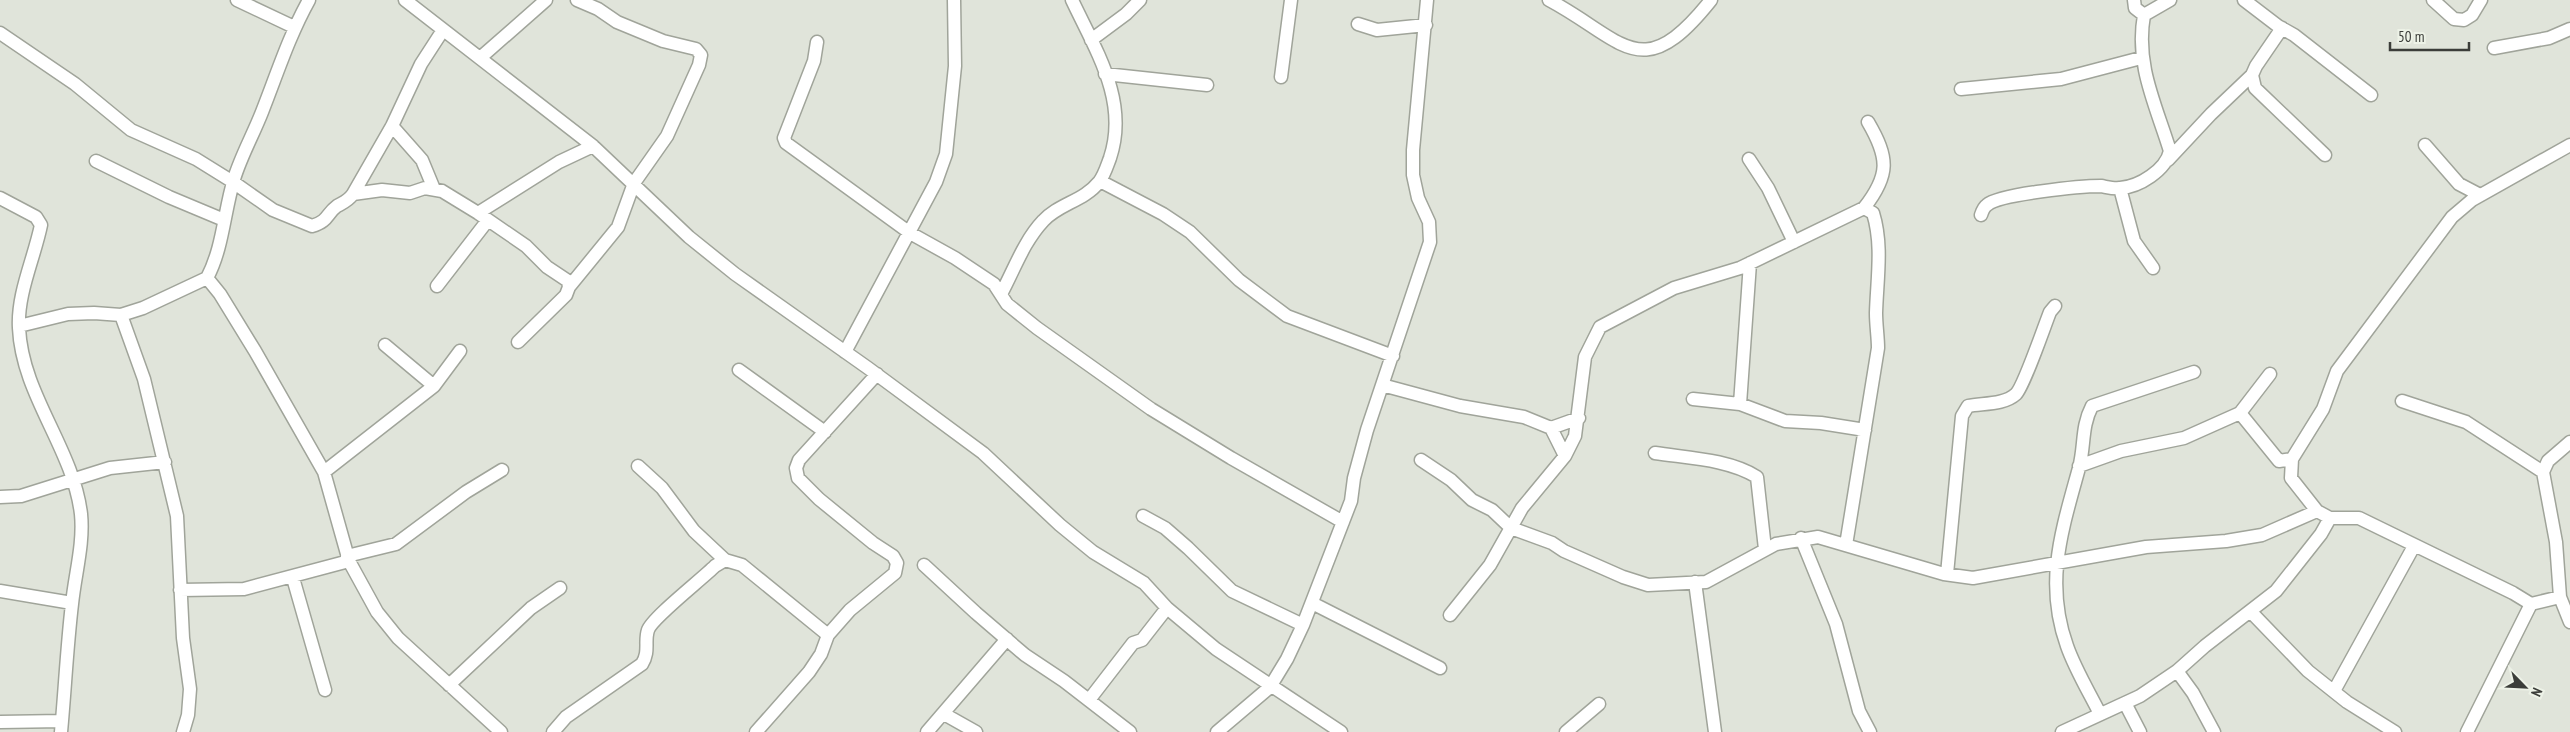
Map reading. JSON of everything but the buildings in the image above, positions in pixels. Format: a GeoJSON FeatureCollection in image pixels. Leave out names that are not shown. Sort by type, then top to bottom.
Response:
{"type":"FeatureCollection","features":[{"type":"Feature","properties":{"kind":"street"},"geometry":{"type":"LineString","coordinates":[[237,0],[294,28]]}},
{"type":"Feature","properties":{"kind":"street"},"geometry":{"type":"LineString","coordinates":[[18,326],[68,314],[121,315],[159,301],[207,278],[218,251],[233,182],[242,154],[261,115],[294,28],[309,0]]}},
{"type":"Feature","properties":{"kind":"street"},"geometry":{"type":"LineString","coordinates":[[405,0],[593,146],[689,237],[735,274],[877,374],[983,453],[1060,525],[1093,552],[1144,583],[1167,608],[1216,649],[1270,687],[1341,732]]}},
{"type":"Feature","properties":{"kind":"street"},"geometry":{"type":"LineString","coordinates":[[480,58],[546,0]]}},
{"type":"Feature","properties":{"kind":"street"},"geometry":{"type":"LineString","coordinates":[[518,342],[566,295],[569,287],[618,227],[634,183],[667,136],[699,65],[701,55],[696,49],[663,41],[617,22],[598,9],[577,0]]}},
{"type":"Feature","properties":{"kind":"street"},"geometry":{"type":"LineString","coordinates":[[845,352],[910,233],[936,182],[946,154],[955,66],[954,0]]}},
{"type":"Feature","properties":{"kind":"street"},"geometry":{"type":"LineString","coordinates":[[1001,294],[1034,232],[1044,219],[1088,194],[1100,181],[1116,139],[1117,123],[1114,95],[1072,0]]}},
{"type":"Feature","properties":{"kind":"street"},"geometry":{"type":"LineString","coordinates":[[1090,40],[1126,14],[1140,0]]}},
{"type":"Feature","properties":{"kind":"street"},"geometry":{"type":"LineString","coordinates":[[1281,77],[1291,0]]}},
{"type":"Feature","properties":{"kind":"street"},"geometry":{"type":"LineString","coordinates":[[1217,732],[1270,687],[1288,659],[1303,625],[1351,500],[1354,478],[1367,430],[1430,242],[1429,222],[1418,198],[1413,174],[1413,150],[1427,0]]}},
{"type":"Feature","properties":{"kind":"street"},"geometry":{"type":"LineString","coordinates":[[1549,0],[1564,4],[1618,44],[1639,51],[1651,50],[1682,31],[1711,0]]}},
{"type":"Feature","properties":{"kind":"street"},"geometry":{"type":"LineString","coordinates":[[2134,0],[2135,8],[2144,15]]}},
{"type":"Feature","properties":{"kind":"street"},"geometry":{"type":"LineString","coordinates":[[2168,160],[2170,151],[2141,58],[2140,34],[2144,15],[2170,0]]}},
{"type":"Feature","properties":{"kind":"street"},"geometry":{"type":"LineString","coordinates":[[2244,0],[2294,35],[2371,95]]}},
{"type":"Feature","properties":{"kind":"street"},"geometry":{"type":"LineString","coordinates":[[2433,0],[2454,19],[2464,20],[2472,15],[2481,0]]}},
{"type":"Feature","properties":{"kind":"street"},"geometry":{"type":"LineString","coordinates":[[1358,24],[1377,30],[1426,25]]}},
{"type":"Feature","properties":{"kind":"street"},"geometry":{"type":"LineString","coordinates":[[1981,215],[1987,205],[2007,197],[2093,187],[2120,188],[2134,185],[2162,167],[2211,114],[2252,76],[2256,66],[2282,28]]}},
{"type":"Feature","properties":{"kind":"street"},"geometry":{"type":"LineString","coordinates":[[2494,48],[2549,38],[2570,29]]}},
{"type":"Feature","properties":{"kind":"street"},"geometry":{"type":"LineString","coordinates":[[0,33],[75,84],[132,130],[196,159],[273,210],[312,226],[323,222],[336,207],[348,200],[353,194],[392,126],[421,64],[443,30]]}},
{"type":"Feature","properties":{"kind":"street"},"geometry":{"type":"LineString","coordinates":[[817,42],[814,61],[784,138],[786,143],[910,233],[955,258],[994,284],[1007,304],[1037,328],[1152,409],[1343,522]]}},
{"type":"Feature","properties":{"kind":"street"},"geometry":{"type":"LineString","coordinates":[[1961,89],[2061,79],[2141,58]]}},
{"type":"Feature","properties":{"kind":"street"},"geometry":{"type":"LineString","coordinates":[[1105,74],[1206,85]]}},
{"type":"Feature","properties":{"kind":"street"},"geometry":{"type":"LineString","coordinates":[[2252,76],[2255,88],[2325,156]]}},
{"type":"Feature","properties":{"kind":"street"},"geometry":{"type":"LineString","coordinates":[[1450,615],[1490,565],[1522,508],[1565,456],[1575,436],[1579,418],[1580,388],[1586,357],[1600,327],[1674,288],[1750,263],[1864,208],[1880,187],[1884,160],[1881,144],[1868,122]]}},
{"type":"Feature","properties":{"kind":"street"},"geometry":{"type":"LineString","coordinates":[[392,126],[422,160],[434,189]]}},
{"type":"Feature","properties":{"kind":"street"},"geometry":{"type":"LineString","coordinates":[[2425,145],[2459,184],[2480,195]]}},
{"type":"Feature","properties":{"kind":"street"},"geometry":{"type":"LineString","coordinates":[[2560,597],[2531,604],[2513,592],[2359,518],[2330,518],[2318,511],[2291,478],[2292,459],[2323,408],[2337,372],[2452,217],[2480,195],[2570,145]]}},
{"type":"Feature","properties":{"kind":"street"},"geometry":{"type":"LineString","coordinates":[[437,286],[483,216],[559,162],[593,146]]}},
{"type":"Feature","properties":{"kind":"street"},"geometry":{"type":"LineString","coordinates":[[1749,159],[1768,188],[1794,242]]}},
{"type":"Feature","properties":{"kind":"street"},"geometry":{"type":"LineString","coordinates":[[96,161],[169,197],[224,220]]}},
{"type":"Feature","properties":{"kind":"street"},"geometry":{"type":"LineString","coordinates":[[1100,181],[1163,214],[1190,232],[1239,280],[1287,316],[1393,356]]}},
{"type":"Feature","properties":{"kind":"street"},"geometry":{"type":"LineString","coordinates":[[353,194],[382,190],[410,193],[425,188],[434,189],[483,216],[526,246],[547,267],[568,280],[569,287]]}},
{"type":"Feature","properties":{"kind":"street"},"geometry":{"type":"LineString","coordinates":[[2120,188],[2134,241],[2154,268]]}},
{"type":"Feature","properties":{"kind":"street"},"geometry":{"type":"LineString","coordinates":[[0,198],[36,217],[41,225],[22,298],[18,326],[20,347],[29,379],[74,479],[81,515],[80,548],[72,603],[62,726],[0,722]]}},
{"type":"Feature","properties":{"kind":"street"},"geometry":{"type":"LineString","coordinates":[[1846,545],[1878,348],[1876,315],[1880,268],[1877,226],[1873,213],[1864,208]]}},
{"type":"Feature","properties":{"kind":"street"},"geometry":{"type":"LineString","coordinates":[[1740,404],[1750,263]]}},
{"type":"Feature","properties":{"kind":"street"},"geometry":{"type":"LineString","coordinates":[[207,278],[220,294],[256,351],[324,472],[348,559],[377,612],[398,638],[501,732]]}},
{"type":"Feature","properties":{"kind":"street"},"geometry":{"type":"LineString","coordinates":[[1947,574],[1962,416],[1968,406],[2000,402],[2016,394],[2027,373],[2031,357],[2050,312],[2056,306]]}},
{"type":"Feature","properties":{"kind":"street"},"geometry":{"type":"LineString","coordinates":[[121,315],[144,380],[177,516],[183,638],[190,689],[188,715],[183,732]]}},
{"type":"Feature","properties":{"kind":"street"},"geometry":{"type":"LineString","coordinates":[[385,345],[434,386]]}},
{"type":"Feature","properties":{"kind":"street"},"geometry":{"type":"LineString","coordinates":[[324,472],[434,386],[460,351]]}},
{"type":"Feature","properties":{"kind":"street"},"geometry":{"type":"LineString","coordinates":[[739,370],[825,432]]}},
{"type":"Feature","properties":{"kind":"street"},"geometry":{"type":"LineString","coordinates":[[2100,714],[2067,646],[2056,604],[2054,581],[2068,504],[2079,466],[2085,419],[2092,406],[2194,372]]}},
{"type":"Feature","properties":{"kind":"street"},"geometry":{"type":"LineString","coordinates":[[756,732],[809,672],[821,654],[828,635],[850,610],[895,573],[897,563],[893,556],[873,543],[819,500],[798,478],[796,468],[798,460],[877,374]]}},
{"type":"Feature","properties":{"kind":"street"},"geometry":{"type":"LineString","coordinates":[[2079,466],[2121,451],[2184,438],[2240,413],[2270,374]]}},
{"type":"Feature","properties":{"kind":"street"},"geometry":{"type":"LineString","coordinates":[[1382,385],[1460,406],[1524,418],[1551,428],[1579,418]]}},
{"type":"Feature","properties":{"kind":"street"},"geometry":{"type":"LineString","coordinates":[[1693,399],[1740,404],[1785,421],[1821,423],[1865,430]]}},
{"type":"Feature","properties":{"kind":"street"},"geometry":{"type":"LineString","coordinates":[[2402,401],[2466,422],[2543,472]]}},
{"type":"Feature","properties":{"kind":"street"},"geometry":{"type":"LineString","coordinates":[[2240,413],[2279,461],[2292,459]]}},
{"type":"Feature","properties":{"kind":"street"},"geometry":{"type":"LineString","coordinates":[[1551,428],[1565,456]]}},
{"type":"Feature","properties":{"kind":"street"},"geometry":{"type":"LineString","coordinates":[[2570,442],[2548,461],[2543,472],[2556,542],[2560,597],[2570,622]]}},
{"type":"Feature","properties":{"kind":"street"},"geometry":{"type":"LineString","coordinates":[[1655,453],[1706,460],[1757,476],[1765,549]]}},
{"type":"Feature","properties":{"kind":"street"},"geometry":{"type":"LineString","coordinates":[[1422,460],[1451,480],[1472,500],[1492,510],[1511,528],[1552,543],[1564,551],[1622,578],[1648,585],[1706,582],[1765,549],[1801,538],[1818,537],[1947,574],[1973,578],[2146,548],[2226,541],[2262,535],[2318,511]]}},
{"type":"Feature","properties":{"kind":"street"},"geometry":{"type":"LineString","coordinates":[[0,497],[21,496],[110,468],[165,462]]}},
{"type":"Feature","properties":{"kind":"street"},"geometry":{"type":"LineString","coordinates":[[638,466],[662,488],[694,531],[725,560],[742,565],[828,635]]}},
{"type":"Feature","properties":{"kind":"street"},"geometry":{"type":"LineString","coordinates":[[180,590],[244,590],[293,578],[396,544],[466,492],[502,470]]}},
{"type":"Feature","properties":{"kind":"street"},"geometry":{"type":"LineString","coordinates":[[1144,516],[1165,528],[1232,591],[1303,625]]}},
{"type":"Feature","properties":{"kind":"street"},"geometry":{"type":"LineString","coordinates":[[2062,732],[2140,696],[2177,671],[2205,646],[2251,612],[2276,591],[2321,534],[2330,518]]}},
{"type":"Feature","properties":{"kind":"street"},"geometry":{"type":"LineString","coordinates":[[1801,538],[1836,624],[1859,711],[1870,732]]}},
{"type":"Feature","properties":{"kind":"street"},"geometry":{"type":"LineString","coordinates":[[2334,691],[2414,546]]}},
{"type":"Feature","properties":{"kind":"street"},"geometry":{"type":"LineString","coordinates":[[553,732],[566,717],[642,664],[647,655],[648,631],[657,617],[714,566],[725,560]]}},
{"type":"Feature","properties":{"kind":"street"},"geometry":{"type":"LineString","coordinates":[[924,565],[1007,639],[1130,732]]}},
{"type":"Feature","properties":{"kind":"street"},"geometry":{"type":"LineString","coordinates":[[293,578],[325,690]]}},
{"type":"Feature","properties":{"kind":"street"},"geometry":{"type":"LineString","coordinates":[[1695,582],[1715,732]]}},
{"type":"Feature","properties":{"kind":"street"},"geometry":{"type":"LineString","coordinates":[[449,685],[531,608],[560,588]]}},
{"type":"Feature","properties":{"kind":"street"},"geometry":{"type":"LineString","coordinates":[[0,591],[72,603]]}},
{"type":"Feature","properties":{"kind":"street"},"geometry":{"type":"LineString","coordinates":[[1312,603],[1440,668]]}},
{"type":"Feature","properties":{"kind":"street"},"geometry":{"type":"LineString","coordinates":[[2467,732],[2531,604]]}},
{"type":"Feature","properties":{"kind":"street"},"geometry":{"type":"LineString","coordinates":[[1089,700],[1133,643],[1142,640],[1167,608]]}},
{"type":"Feature","properties":{"kind":"street"},"geometry":{"type":"LineString","coordinates":[[2251,612],[2308,671],[2347,702],[2395,732]]}},
{"type":"Feature","properties":{"kind":"street"},"geometry":{"type":"LineString","coordinates":[[927,732],[1007,639]]}},
{"type":"Feature","properties":{"kind":"street"},"geometry":{"type":"LineString","coordinates":[[2177,671],[2193,694],[2214,732]]}},
{"type":"Feature","properties":{"kind":"street"},"geometry":{"type":"LineString","coordinates":[[2125,703],[2140,732]]}},
{"type":"Feature","properties":{"kind":"street"},"geometry":{"type":"LineString","coordinates":[[1566,732],[1599,704]]}},
{"type":"Feature","properties":{"kind":"street"},"geometry":{"type":"LineString","coordinates":[[944,714],[976,732]]}}]}
